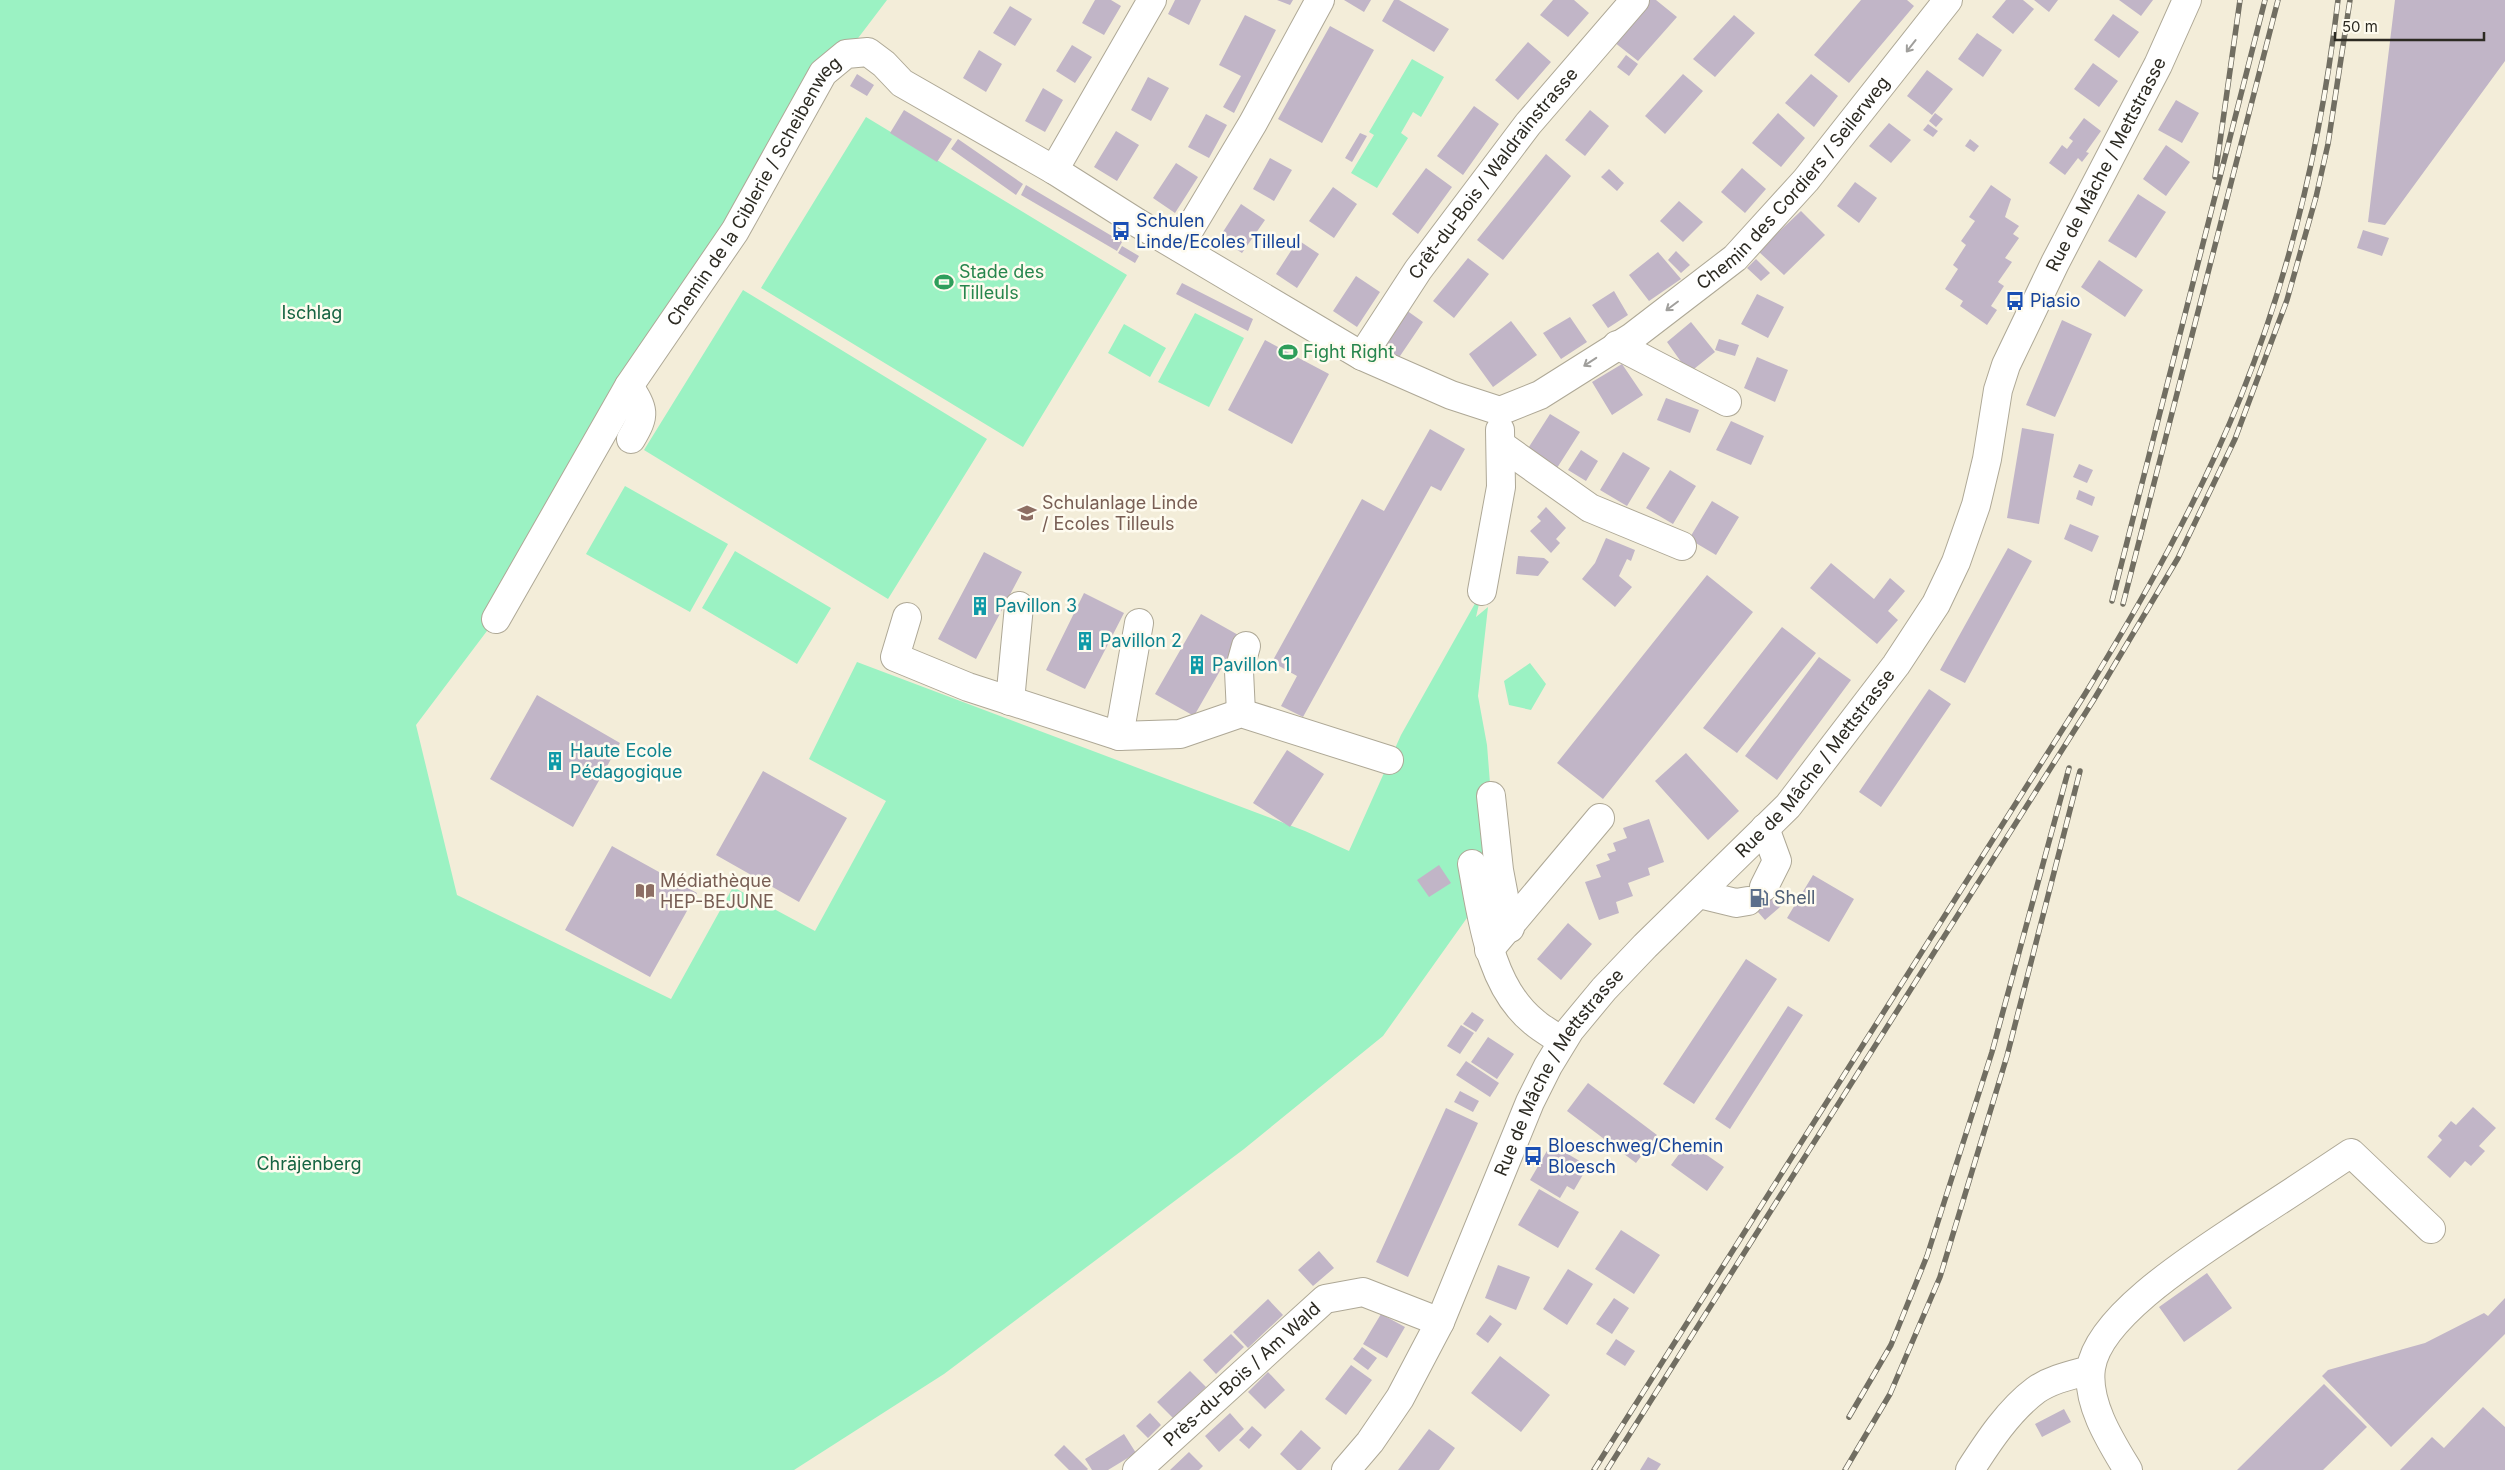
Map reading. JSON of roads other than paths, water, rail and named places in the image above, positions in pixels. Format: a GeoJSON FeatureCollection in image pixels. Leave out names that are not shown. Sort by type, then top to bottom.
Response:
{"type":"FeatureCollection","features":[{"type":"Feature","properties":{"kind":"street"},"geometry":{"type":"LineString","coordinates":[[1054,170],[1152,0]]}},
{"type":"Feature","properties":{"kind":"street"},"geometry":{"type":"LineString","coordinates":[[1179,247],[1253,123],[1320,0]]}},
{"type":"Feature","properties":{"kind":"street","name":"Crêt-du-Bois / Waldrainstrasse"},"geometry":{"type":"LineString","coordinates":[[1362,356],[1418,270],[1522,132],[1636,0]]}},
{"type":"Feature","properties":{"kind":"street","name":"Rue de Mâche / Mettstrasse"},"geometry":{"type":"LineString","coordinates":[[1346,1470],[1370,1442],[1400,1398],[1440,1322],[1530,1102],[1562,1041],[1604,989],[1788,806],[1896,665],[1936,604],[1956,562],[1976,505],[1988,452],[1998,390],[2006,366],[2056,263],[2158,66],[2187,0]]}},
{"type":"Feature","properties":{"kind":"street","name":"Chemin des Cordiers / Seilerweg"},"geometry":{"type":"LineString","coordinates":[[1500,410],[1540,395],[1632,337],[1735,258],[1806,180],[1941,2]]}},
{"type":"Feature","properties":{"kind":"street","name":"Chemin de la Ciblerie / Scheibenweg"},"geometry":{"type":"LineString","coordinates":[[496,619],[630,386],[735,230],[823,73],[846,54],[868,52],[884,64],[902,83],[1054,170],[1362,356],[1450,395],[1500,410]]}},
{"type":"Feature","properties":{"kind":"street"},"geometry":{"type":"LineString","coordinates":[[1617,345],[1727,402]]}},
{"type":"Feature","properties":{"kind":"street"},"geometry":{"type":"LineString","coordinates":[[630,386],[643,413],[641,423],[631,439]]}},
{"type":"Feature","properties":{"kind":"street"},"geometry":{"type":"LineString","coordinates":[[1482,592],[1501,487],[1500,410]]}},
{"type":"Feature","properties":{"kind":"street"},"geometry":{"type":"LineString","coordinates":[[1501,445],[1590,508],[1682,546]]}},
{"type":"Feature","properties":{"kind":"street"},"geometry":{"type":"LineString","coordinates":[[1010,700],[1018,606]]}},
{"type":"Feature","properties":{"kind":"street"},"geometry":{"type":"LineString","coordinates":[[908,617],[895,657],[968,687],[1119,736],[1180,734],[1241,713],[1390,760]]}},
{"type":"Feature","properties":{"kind":"street"},"geometry":{"type":"LineString","coordinates":[[1119,736],[1139,623]]}},
{"type":"Feature","properties":{"kind":"street"},"geometry":{"type":"LineString","coordinates":[[1241,713],[1238,671],[1246,646]]}},
{"type":"Feature","properties":{"kind":"street"},"geometry":{"type":"LineString","coordinates":[[1491,796],[1499,870],[1510,928]]}},
{"type":"Feature","properties":{"kind":"street"},"geometry":{"type":"LineString","coordinates":[[1510,928],[1600,818]]}},
{"type":"Feature","properties":{"kind":"street"},"geometry":{"type":"LineString","coordinates":[[1699,894],[1736,903],[1756,894],[1777,861],[1765,828]]}},
{"type":"Feature","properties":{"kind":"street"},"geometry":{"type":"LineString","coordinates":[[1489,950],[1572,863]]}},
{"type":"Feature","properties":{"kind":"street"},"geometry":{"type":"LineString","coordinates":[[1472,864],[1489,950],[1498,973],[1515,1000],[1532,1021],[1562,1041]]}},
{"type":"Feature","properties":{"kind":"street"},"geometry":{"type":"LineString","coordinates":[[2128,1470],[2097,1409],[2092,1394],[2090,1370],[2093,1356],[2110,1331],[2164,1280],[2190,1259],[2350,1153],[2430,1229]]}},
{"type":"Feature","properties":{"kind":"street","name":"Près-du-Bois / Am Wald"},"geometry":{"type":"LineString","coordinates":[[1137,1470],[1325,1299],[1363,1292],[1440,1322]]}},
{"type":"Feature","properties":{"kind":"street"},"geometry":{"type":"LineString","coordinates":[[1970,1470],[1986,1445],[2028,1397],[2050,1382],[2090,1370]]}},
{"type":"Feature","properties":{"kind":"railway"},"geometry":{"type":"LineString","coordinates":[[2215,177],[2240,0]]}},
{"type":"Feature","properties":{"kind":"railway"},"geometry":{"type":"LineString","coordinates":[[2112,601],[2265,0]]}},
{"type":"Feature","properties":{"kind":"railway"},"geometry":{"type":"LineString","coordinates":[[2123,604],[2278,0]]}},
{"type":"Feature","properties":{"kind":"railway"},"geometry":{"type":"LineString","coordinates":[[1594,1470],[2085,694],[2128,622],[2189,511],[2241,396],[2259,348],[2290,251],[2314,152],[2338,0]]}},
{"type":"Feature","properties":{"kind":"railway"},"geometry":{"type":"LineString","coordinates":[[1607,1470],[2093,701],[2178,558],[2235,439],[2287,300],[2316,197],[2328,144],[2350,0]]}},
{"type":"Feature","properties":{"kind":"railway"},"geometry":{"type":"LineString","coordinates":[[1849,1417],[1891,1345],[1927,1256],[1992,1052],[2069,768]]}},
{"type":"Feature","properties":{"kind":"railway"},"geometry":{"type":"LineString","coordinates":[[1845,1470],[1890,1394],[1940,1277],[2007,1056],[2080,771]]}},
{"type":"Feature","properties":{"kind":"place","name":"Schulen Linde/Ecoles Tilleul"},"geometry":{"type":"Point","coordinates":[1121,231]}},
{"type":"Feature","properties":{"kind":"place","name":"Stade des Tilleuls"},"geometry":{"type":"Point","coordinates":[944,282]}},
{"type":"Feature","properties":{"kind":"place","name":"Piasio"},"geometry":{"type":"Point","coordinates":[2015,301]}},
{"type":"Feature","properties":{"kind":"place","name":"Fight Right"},"geometry":{"type":"Point","coordinates":[1288,352]}},
{"type":"Feature","properties":{"kind":"place","name":"Schulanlage Linde / Ecoles Tilleuls"},"geometry":{"type":"Point","coordinates":[1027,513]}},
{"type":"Feature","properties":{"kind":"place","name":"Pavillon 3"},"geometry":{"type":"Point","coordinates":[980,606]}},
{"type":"Feature","properties":{"kind":"place","name":"Pavillon 2"},"geometry":{"type":"Point","coordinates":[1085,641]}},
{"type":"Feature","properties":{"kind":"place","name":"Pavillon 1"},"geometry":{"type":"Point","coordinates":[1197,665]}},
{"type":"Feature","properties":{"kind":"place","name":"Haute Ecole Pédagogique"},"geometry":{"type":"Point","coordinates":[555,761]}},
{"type":"Feature","properties":{"kind":"place","name":"Médiathèque HEP-BEJUNE"},"geometry":{"type":"Point","coordinates":[645,891]}},
{"type":"Feature","properties":{"kind":"place","name":"Shell"},"geometry":{"type":"Point","coordinates":[1759,898]}},
{"type":"Feature","properties":{"kind":"place","name":"Bloeschweg/Chemin Bloesch"},"geometry":{"type":"Point","coordinates":[1533,1156]}},
{"type":"Feature","properties":{"kind":"park label","name":"Ischlag"},"geometry":{"type":"Point","coordinates":[312,313]}},
{"type":"Feature","properties":{"kind":"park label","name":"Chräjenberg"},"geometry":{"type":"Point","coordinates":[309,1164]}}]}
